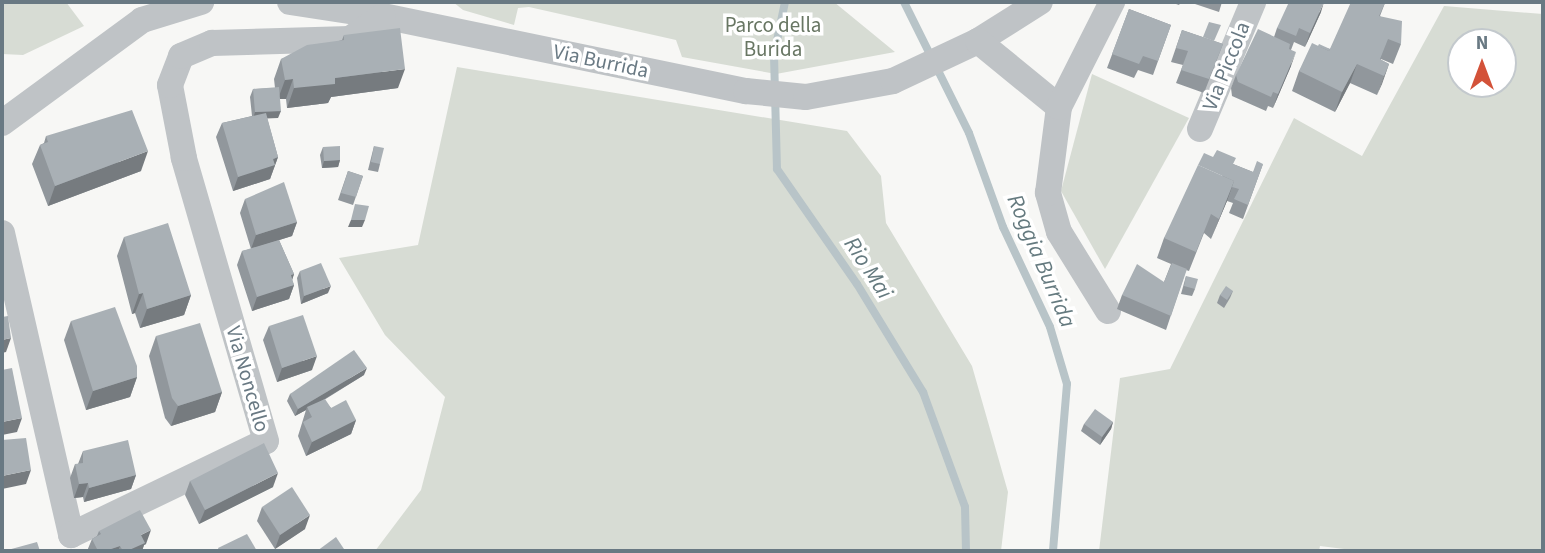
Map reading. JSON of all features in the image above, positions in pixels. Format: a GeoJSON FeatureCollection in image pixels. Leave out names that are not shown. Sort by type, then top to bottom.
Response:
{"type":"FeatureCollection","features":[{"type":"Feature","properties":{"kind":"street"},"geometry":{"type":"LineString","coordinates":[[2,123],[12,100],[142,20],[168,6],[201,2]]}},
{"type":"Feature","properties":{"kind":"street","name":"Via Burrida"},"geometry":{"type":"LineString","coordinates":[[289,2],[383,16],[776,94],[806,97],[912,73],[978,41],[1040,2]]}},
{"type":"Feature","properties":{"kind":"street"},"geometry":{"type":"LineString","coordinates":[[1108,311],[1059,232],[1048,193],[1049,155],[1059,107],[1112,2]]}},
{"type":"Feature","properties":{"kind":"street","name":"Via Piccola"},"geometry":{"type":"LineString","coordinates":[[1200,129],[1253,2]]}},
{"type":"Feature","properties":{"kind":"street","name":"Via Noncello"},"geometry":{"type":"LineString","coordinates":[[2,233],[71,535],[266,441],[184,158],[170,85],[181,56],[212,43],[350,39],[383,16]]}},
{"type":"Feature","properties":{"kind":"street"},"geometry":{"type":"LineString","coordinates":[[978,41],[1059,107]]}},
{"type":"Feature","properties":{"kind":"green space"},"geometry":{"type":"Polygon","coordinates":[[[2,2],[66,2],[84,26],[23,55],[2,54],[2,2]]]}},
{"type":"Feature","properties":{"kind":"green space","name":"Parco della Burida"},"geometry":{"type":"Polygon","coordinates":[[[453,2],[834,2],[895,52],[776,74],[682,57],[676,40],[529,7],[518,8],[514,25],[463,10],[453,2]]]}},
{"type":"Feature","properties":{"kind":"green space"},"geometry":{"type":"Polygon","coordinates":[[[1444,6],[1543,14],[1543,551],[1360,551],[1320,546],[1319,551],[1099,551],[1120,378],[1170,369],[1294,118],[1362,156],[1444,6]]]}},
{"type":"Feature","properties":{"kind":"green space"},"geometry":{"type":"Polygon","coordinates":[[[457,67],[847,131],[881,176],[886,223],[972,366],[1008,492],[1001,551],[375,551],[421,490],[445,397],[385,335],[339,258],[418,245],[457,67]]]}},
{"type":"Feature","properties":{"kind":"green space"},"geometry":{"type":"Polygon","coordinates":[[[1092,74],[1189,118],[1105,269],[1061,191],[1092,74]]]}},
{"type":"Feature","properties":{"kind":"building"},"geometry":{"type":"Polygon","coordinates":[[[1289,2],[1324,2],[1310,33],[1299,28],[1296,36],[1277,28],[1289,2]]]}},
{"type":"Feature","properties":{"kind":"building"},"geometry":{"type":"Polygon","coordinates":[[[1351,2],[1385,3],[1379,16],[1402,21],[1401,44],[1388,39],[1380,59],[1389,64],[1384,76],[1357,64],[1342,92],[1299,71],[1312,43],[1329,51],[1351,2]]]}},
{"type":"Feature","properties":{"kind":"building"},"geometry":{"type":"Polygon","coordinates":[[[1129,9],[1171,25],[1158,61],[1143,56],[1139,64],[1112,54],[1129,9]]]}},
{"type":"Feature","properties":{"kind":"building"},"geometry":{"type":"Polygon","coordinates":[[[1209,22],[1221,25],[1214,41],[1203,37],[1209,22]]]}},
{"type":"Feature","properties":{"kind":"building"},"geometry":{"type":"Polygon","coordinates":[[[400,28],[405,69],[335,78],[335,84],[294,88],[293,79],[285,80],[281,59],[307,45],[344,40],[344,35],[400,28]]]}},
{"type":"Feature","properties":{"kind":"building"},"geometry":{"type":"Polygon","coordinates":[[[1258,29],[1290,44],[1289,49],[1296,52],[1278,94],[1273,92],[1271,97],[1238,82],[1236,75],[1258,29]]]}},
{"type":"Feature","properties":{"kind":"building"},"geometry":{"type":"Polygon","coordinates":[[[1182,30],[1223,44],[1209,79],[1181,70],[1188,51],[1176,48],[1182,30]]]}},
{"type":"Feature","properties":{"kind":"building"},"geometry":{"type":"Polygon","coordinates":[[[279,87],[281,111],[255,112],[253,89],[279,87]]]}},
{"type":"Feature","properties":{"kind":"building"},"geometry":{"type":"Polygon","coordinates":[[[132,110],[148,151],[55,186],[40,145],[48,142],[46,136],[132,110]]]}},
{"type":"Feature","properties":{"kind":"building"},"geometry":{"type":"Polygon","coordinates":[[[266,113],[278,157],[273,159],[275,165],[238,177],[222,123],[266,113]]]}},
{"type":"Feature","properties":{"kind":"building"},"geometry":{"type":"Polygon","coordinates":[[[340,146],[340,160],[324,161],[323,147],[340,146]]]}},
{"type":"Feature","properties":{"kind":"building"},"geometry":{"type":"Polygon","coordinates":[[[374,146],[384,148],[380,164],[371,162],[374,146]]]}},
{"type":"Feature","properties":{"kind":"building"},"geometry":{"type":"Polygon","coordinates":[[[1217,150],[1236,158],[1233,164],[1253,172],[1257,161],[1263,164],[1248,205],[1234,199],[1239,189],[1232,187],[1234,181],[1198,165],[1204,153],[1213,157],[1217,150]]]}},
{"type":"Feature","properties":{"kind":"building"},"geometry":{"type":"Polygon","coordinates":[[[1198,165],[1234,181],[1219,219],[1211,214],[1196,252],[1164,238],[1198,165]]]}},
{"type":"Feature","properties":{"kind":"building"},"geometry":{"type":"Polygon","coordinates":[[[348,171],[363,176],[356,197],[341,193],[348,171]]]}},
{"type":"Feature","properties":{"kind":"building"},"geometry":{"type":"Polygon","coordinates":[[[284,182],[297,222],[256,235],[245,199],[284,182]]]}},
{"type":"Feature","properties":{"kind":"building"},"geometry":{"type":"Polygon","coordinates":[[[355,204],[369,206],[365,220],[351,220],[355,204]]]}},
{"type":"Feature","properties":{"kind":"building"},"geometry":{"type":"Polygon","coordinates":[[[168,223],[191,295],[147,309],[143,293],[139,294],[124,237],[168,223]]]}},
{"type":"Feature","properties":{"kind":"building"},"geometry":{"type":"Polygon","coordinates":[[[279,240],[294,274],[291,275],[294,285],[257,297],[242,251],[279,240]]]}},
{"type":"Feature","properties":{"kind":"building"},"geometry":{"type":"Polygon","coordinates":[[[321,263],[331,286],[304,296],[300,271],[321,263]]]}},
{"type":"Feature","properties":{"kind":"building"},"geometry":{"type":"Polygon","coordinates":[[[1172,263],[1187,269],[1171,316],[1122,295],[1137,264],[1164,282],[1172,263]]]}},
{"type":"Feature","properties":{"kind":"building"},"geometry":{"type":"Polygon","coordinates":[[[1186,276],[1198,279],[1195,289],[1184,286],[1186,276]]]}},
{"type":"Feature","properties":{"kind":"building"},"geometry":{"type":"Polygon","coordinates":[[[1226,286],[1233,291],[1227,300],[1220,295],[1226,286]]]}},
{"type":"Feature","properties":{"kind":"building"},"geometry":{"type":"Polygon","coordinates":[[[115,307],[137,366],[137,377],[93,391],[71,321],[115,307]]]}},
{"type":"Feature","properties":{"kind":"building"},"geometry":{"type":"Polygon","coordinates":[[[303,315],[317,356],[282,368],[269,326],[303,315]]]}},
{"type":"Feature","properties":{"kind":"building"},"geometry":{"type":"Polygon","coordinates":[[[8,316],[11,338],[2,340],[2,317],[8,316]]]}},
{"type":"Feature","properties":{"kind":"building"},"geometry":{"type":"Polygon","coordinates":[[[200,323],[222,392],[178,406],[172,398],[156,336],[200,323]]]}},
{"type":"Feature","properties":{"kind":"building"},"geometry":{"type":"Polygon","coordinates":[[[354,350],[367,368],[298,409],[290,394],[354,350]]]}},
{"type":"Feature","properties":{"kind":"building"},"geometry":{"type":"Polygon","coordinates":[[[12,368],[22,418],[2,422],[2,370],[12,368]]]}},
{"type":"Feature","properties":{"kind":"building"},"geometry":{"type":"Polygon","coordinates":[[[325,399],[331,408],[346,400],[356,420],[312,442],[303,422],[312,417],[307,407],[325,399]]]}},
{"type":"Feature","properties":{"kind":"building"},"geometry":{"type":"Polygon","coordinates":[[[1095,409],[1113,422],[1102,437],[1084,424],[1095,409]]]}},
{"type":"Feature","properties":{"kind":"building"},"geometry":{"type":"Polygon","coordinates":[[[26,438],[31,470],[2,476],[2,440],[26,438]]]}},
{"type":"Feature","properties":{"kind":"building"},"geometry":{"type":"Polygon","coordinates":[[[128,440],[136,475],[89,488],[88,483],[79,484],[75,464],[83,463],[83,451],[128,440]]]}},
{"type":"Feature","properties":{"kind":"building"},"geometry":{"type":"Polygon","coordinates":[[[264,443],[278,473],[205,510],[190,481],[264,443]]]}},
{"type":"Feature","properties":{"kind":"building"},"geometry":{"type":"Polygon","coordinates":[[[292,487],[310,515],[280,535],[262,507],[292,487]]]}},
{"type":"Feature","properties":{"kind":"building"},"geometry":{"type":"Polygon","coordinates":[[[140,510],[151,530],[141,535],[145,543],[127,551],[123,551],[120,546],[98,551],[92,539],[101,534],[99,531],[140,510]]]}},
{"type":"Feature","properties":{"kind":"building"},"geometry":{"type":"Polygon","coordinates":[[[247,534],[257,551],[219,551],[218,548],[247,534]]]}},
{"type":"Feature","properties":{"kind":"building"},"geometry":{"type":"Polygon","coordinates":[[[336,537],[344,549],[317,551],[336,537]]]}},
{"type":"Feature","properties":{"kind":"building"},"geometry":{"type":"Polygon","coordinates":[[[37,542],[40,551],[4,551],[37,542]]]}},
{"type":"Feature","properties":{"kind":"waterway","name":"Rio Mai"},"geometry":{"type":"LineString","coordinates":[[785,2],[774,55],[777,169],[857,284],[923,392],[965,507],[966,551]]}},
{"type":"Feature","properties":{"kind":"waterway","name":"Roggia Burrida"},"geometry":{"type":"LineString","coordinates":[[904,2],[969,133],[1003,227],[1050,327],[1067,384],[1053,551]]}}]}
